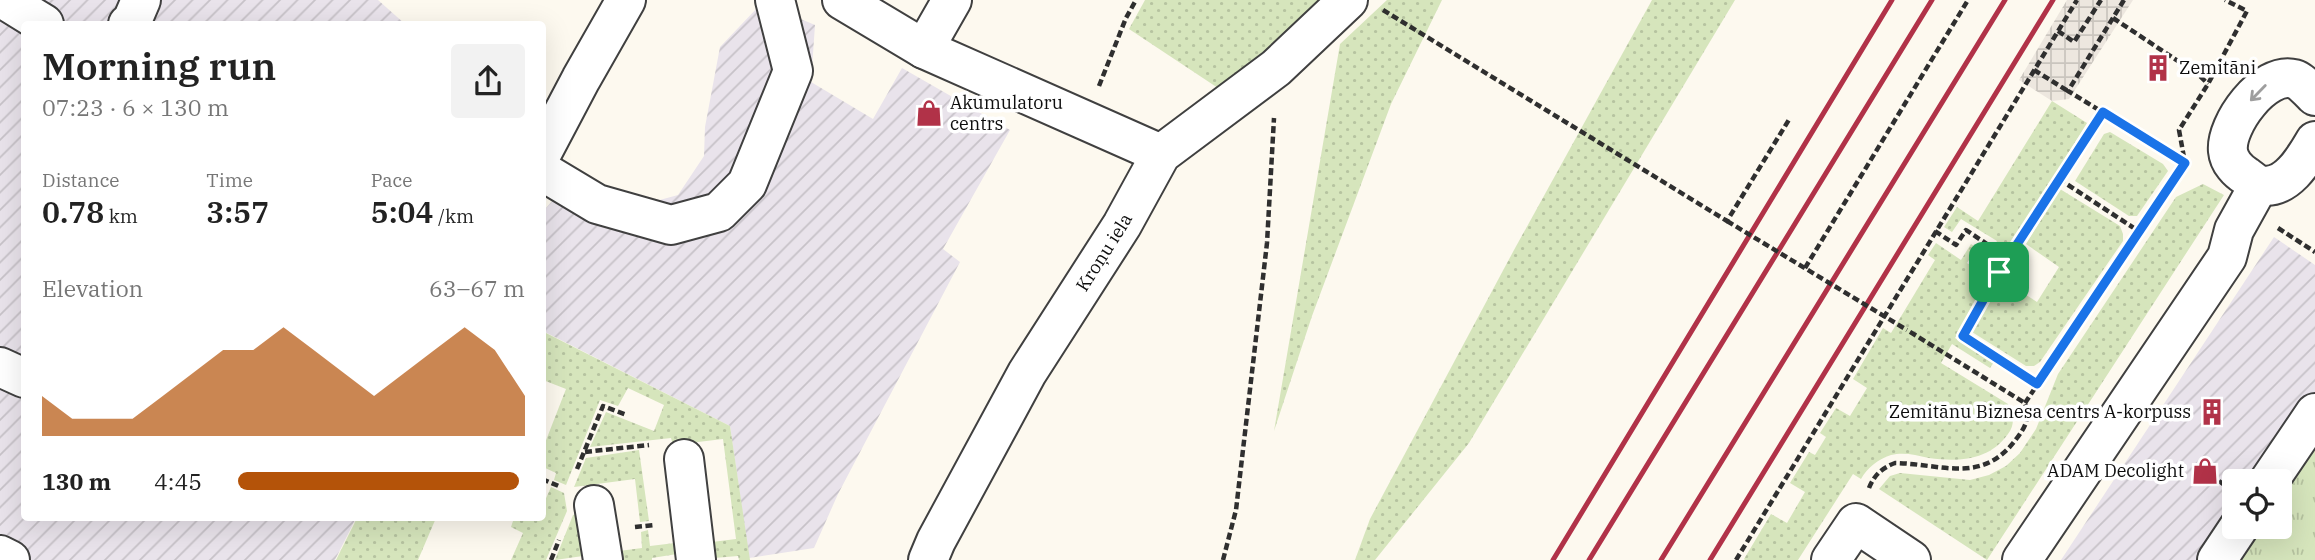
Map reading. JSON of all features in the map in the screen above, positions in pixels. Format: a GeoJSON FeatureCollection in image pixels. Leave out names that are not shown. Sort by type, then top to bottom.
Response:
{"type":"FeatureCollection","features":[{"type":"Feature","properties":{"kind":"street"},"geometry":{"type":"LineString","coordinates":[[5,0],[39,21]]}},
{"type":"Feature","properties":{"kind":"street"},"geometry":{"type":"LineString","coordinates":[[132,21],[141,0]]}},
{"type":"Feature","properties":{"kind":"street"},"geometry":{"type":"LineString","coordinates":[[546,145],[580,79],[626,0]]}},
{"type":"Feature","properties":{"kind":"street"},"geometry":{"type":"LineString","coordinates":[[546,173],[597,204],[671,225],[719,212],[747,184],[793,71],[775,0]]}},
{"type":"Feature","properties":{"kind":"street"},"geometry":{"type":"LineString","coordinates":[[842,0],[924,50],[1161,154]]}},
{"type":"Feature","properties":{"kind":"street"},"geometry":{"type":"LineString","coordinates":[[924,50],[952,0]]}},
{"type":"Feature","properties":{"kind":"street","name":"Kroņu iela"},"geometry":{"type":"LineString","coordinates":[[928,560],[1027,373],[1122,225],[1161,154],[1364,4]]}},
{"type":"Feature","properties":{"kind":"street"},"geometry":{"type":"LineString","coordinates":[[2315,96],[2295,79],[2276,79],[2260,88],[2230,134],[2227,153],[2237,170],[2259,185],[2280,183],[2295,171],[2315,141]]}},
{"type":"Feature","properties":{"kind":"street"},"geometry":{"type":"LineString","coordinates":[[2022,560],[2227,257],[2234,230],[2259,185]]}},
{"type":"Feature","properties":{"kind":"street"},"geometry":{"type":"LineString","coordinates":[[0,366],[21,376]]}},
{"type":"Feature","properties":{"kind":"street"},"geometry":{"type":"LineString","coordinates":[[2277,469],[2314,415]]}},
{"type":"Feature","properties":{"kind":"street"},"geometry":{"type":"LineString","coordinates":[[670,452],[696,560]]}},
{"type":"Feature","properties":{"kind":"street"},"geometry":{"type":"LineString","coordinates":[[584,491],[603,560]]}},
{"type":"Feature","properties":{"kind":"street"},"geometry":{"type":"LineString","coordinates":[[1831,560],[1856,523],[1912,560]]}},
{"type":"Feature","properties":{"kind":"street"},"geometry":{"type":"LineString","coordinates":[[2217,560],[2231,539]]}},
{"type":"Feature","properties":{"kind":"street"},"geometry":{"type":"LineString","coordinates":[[0,555],[10,560]]}},
{"type":"Feature","properties":{"kind":"path"},"geometry":{"type":"LineString","coordinates":[[1086,121],[1126,18],[1136,0]]}},
{"type":"Feature","properties":{"kind":"path"},"geometry":{"type":"LineString","coordinates":[[1805,268],[1968,0]]}},
{"type":"Feature","properties":{"kind":"path"},"geometry":{"type":"LineString","coordinates":[[1736,560],[2077,0]]}},
{"type":"Feature","properties":{"kind":"path"},"geometry":{"type":"LineString","coordinates":[[2058,31],[2074,42],[2101,0]]}},
{"type":"Feature","properties":{"kind":"path"},"geometry":{"type":"LineString","coordinates":[[2068,91],[2124,0]]}},
{"type":"Feature","properties":{"kind":"path"},"geometry":{"type":"LineString","coordinates":[[2025,403],[2185,163],[2179,130],[2247,11],[2225,0]]}},
{"type":"Feature","properties":{"kind":"path"},"geometry":{"type":"LineString","coordinates":[[1364,4],[2025,403],[2028,413],[2026,425],[2006,454],[1972,469],[1895,463],[1884,467],[1872,479],[1856,523]]}},
{"type":"Feature","properties":{"kind":"path"},"geometry":{"type":"LineString","coordinates":[[2113,18],[2199,75],[2207,84]]}},
{"type":"Feature","properties":{"kind":"path"},"geometry":{"type":"LineString","coordinates":[[1223,560],[1236,510],[1267,243],[1276,68]]}},
{"type":"Feature","properties":{"kind":"path"},"geometry":{"type":"LineString","coordinates":[[2034,70],[2185,163]]}},
{"type":"Feature","properties":{"kind":"path"},"geometry":{"type":"LineString","coordinates":[[2037,384],[1963,336],[1999,272],[2103,112]]}},
{"type":"Feature","properties":{"kind":"path"},"geometry":{"type":"LineString","coordinates":[[1727,221],[1790,118]]}},
{"type":"Feature","properties":{"kind":"path"},"geometry":{"type":"LineString","coordinates":[[2059,179],[2140,232]]}},
{"type":"Feature","properties":{"kind":"path"},"geometry":{"type":"LineString","coordinates":[[2278,228],[2315,252]]}},
{"type":"Feature","properties":{"kind":"path"},"geometry":{"type":"LineString","coordinates":[[1935,231],[1956,244],[1966,230],[1987,244],[1978,260],[1999,272]]}},
{"type":"Feature","properties":{"kind":"path"},"geometry":{"type":"LineString","coordinates":[[584,491],[584,453],[603,406],[628,415]]}},
{"type":"Feature","properties":{"kind":"path"},"geometry":{"type":"LineString","coordinates":[[584,453],[670,452]]}},
{"type":"Feature","properties":{"kind":"shaded area"},"geometry":{"type":"Polygon","coordinates":[[[0,0],[378,0],[402,21],[21,21],[21,521],[354,521],[335,560],[0,560],[0,0]]]}},
{"type":"Feature","properties":{"kind":"shaded area"},"geometry":{"type":"Polygon","coordinates":[[[2067,0],[2133,0],[2069,99],[2052,101],[2019,80],[2067,0]]]}},
{"type":"Feature","properties":{"kind":"shaded area"},"geometry":{"type":"Polygon","coordinates":[[[759,6],[777,9],[815,25],[811,82],[873,119],[902,68],[1010,130],[943,249],[960,262],[838,494],[814,548],[749,558],[730,426],[546,333],[546,208],[577,173],[605,192],[656,201],[678,195],[704,156],[705,127],[720,47],[759,6]]]}},
{"type":"Feature","properties":{"kind":"shaded area","name":"Zemitānu Biznesa centrs A-korpuss"},"geometry":{"type":"Polygon","coordinates":[[[2274,237],[2315,265],[2315,560],[2061,560],[2274,237]]]}},
{"type":"Feature","properties":{"kind":"green space"},"geometry":{"type":"Polygon","coordinates":[[[1145,0],[1325,0],[1280,45],[1221,90],[1129,29],[1145,0]]]}},
{"type":"Feature","properties":{"kind":"green space"},"geometry":{"type":"Polygon","coordinates":[[[1387,0],[1442,0],[1391,104],[1312,316],[1274,431],[1340,44],[1387,0]]]}},
{"type":"Feature","properties":{"kind":"green space"},"geometry":{"type":"Polygon","coordinates":[[[1652,0],[1735,0],[1469,443],[1375,560],[1355,560],[1370,519],[1652,0]]]}},
{"type":"Feature","properties":{"kind":"green space"},"geometry":{"type":"Polygon","coordinates":[[[2052,101],[2087,123],[2001,263],[1989,255],[1997,241],[1961,219],[1952,232],[1944,227],[1957,207],[1978,221],[2052,101]]]}},
{"type":"Feature","properties":{"kind":"green space"},"geometry":{"type":"Polygon","coordinates":[[[2110,132],[2163,164],[2168,171],[2137,216],[2129,216],[2075,181],[2104,134],[2110,132]]]}},
{"type":"Feature","properties":{"kind":"green space"},"geometry":{"type":"Polygon","coordinates":[[[2203,184],[2224,195],[1987,560],[1879,489],[1890,476],[1900,473],[1970,480],[1989,475],[2006,466],[2020,453],[2036,429],[2058,374],[2176,197],[2203,184]]]}},
{"type":"Feature","properties":{"kind":"green space"},"geometry":{"type":"Polygon","coordinates":[[[2060,189],[2120,226],[2123,241],[2040,362],[2034,366],[2026,366],[1972,332],[2003,280],[2037,302],[2059,267],[2026,244],[2060,189]]]}},
{"type":"Feature","properties":{"kind":"green space"},"geometry":{"type":"Polygon","coordinates":[[[1936,243],[1961,260],[1971,244],[1977,248],[1967,263],[1991,278],[1955,338],[1994,362],[1990,368],[1952,344],[1941,363],[2008,404],[2013,419],[2010,431],[1992,450],[1972,458],[1940,459],[1900,454],[1882,459],[1861,479],[1853,474],[1798,560],[1745,560],[1771,514],[1787,523],[1805,492],[1790,483],[1809,452],[1815,455],[1826,437],[1820,433],[1836,408],[1850,416],[1867,388],[1853,379],[1883,328],[1891,333],[1935,260],[1928,255],[1936,243]]]}},
{"type":"Feature","properties":{"kind":"green space"},"geometry":{"type":"Polygon","coordinates":[[[546,333],[730,426],[750,560],[739,560],[738,556],[714,558],[712,542],[736,539],[723,439],[673,445],[671,438],[590,447],[606,412],[654,431],[664,405],[628,388],[618,406],[600,400],[566,485],[554,480],[556,473],[546,468],[546,440],[566,389],[546,381],[546,333]]]}},
{"type":"Feature","properties":{"kind":"green space"},"geometry":{"type":"Polygon","coordinates":[[[2315,442],[2315,560],[2237,560],[2251,539],[2292,539],[2292,477],[2315,442]]]}},
{"type":"Feature","properties":{"kind":"green space"},"geometry":{"type":"Polygon","coordinates":[[[639,450],[649,521],[640,522],[635,479],[574,487],[586,458],[639,450]]]}},
{"type":"Feature","properties":{"kind":"green space"},"geometry":{"type":"Polygon","coordinates":[[[551,487],[564,493],[567,511],[546,560],[511,560],[523,533],[511,527],[513,521],[546,521],[546,498],[551,487]]]}},
{"type":"Feature","properties":{"kind":"green space"},"geometry":{"type":"Polygon","coordinates":[[[577,514],[583,556],[555,560],[573,515],[577,514]]]}},
{"type":"Feature","properties":{"kind":"green space"},"geometry":{"type":"Polygon","coordinates":[[[356,521],[435,521],[418,560],[336,560],[356,521]]]}},
{"type":"Feature","properties":{"kind":"green space"},"geometry":{"type":"Polygon","coordinates":[[[648,530],[650,546],[675,543],[677,554],[652,560],[620,560],[619,551],[642,548],[641,532],[648,530]]]}},
{"type":"Feature","properties":{"kind":"railway"},"geometry":{"type":"LineString","coordinates":[[1553,560],[1892,0]]}},
{"type":"Feature","properties":{"kind":"railway"},"geometry":{"type":"LineString","coordinates":[[1589,560],[1932,0]]}},
{"type":"Feature","properties":{"kind":"railway"},"geometry":{"type":"LineString","coordinates":[[1661,560],[2005,0]]}},
{"type":"Feature","properties":{"kind":"railway"},"geometry":{"type":"LineString","coordinates":[[1710,560],[2053,0]]}},
{"type":"Feature","properties":{"kind":"place","name":"Zemitāni"},"geometry":{"type":"Point","coordinates":[2158,68]}},
{"type":"Feature","properties":{"kind":"place","name":"Akumulatoru centrs"},"geometry":{"type":"Point","coordinates":[929,113]}},
{"type":"Feature","properties":{"kind":"place","name":"Zemitānu Biznesa centrs A-korpuss"},"geometry":{"type":"Point","coordinates":[2212,412]}},
{"type":"Feature","properties":{"kind":"place","name":"ADAM Decolight"},"geometry":{"type":"Point","coordinates":[2205,471]}},
{"type":"Feature","properties":{"kind":"route"},"geometry":{"type":"LineString","coordinates":[[2103,112],[2185,163],[2037,384],[1963,336],[1999,272],[2103,112]]}}]}
